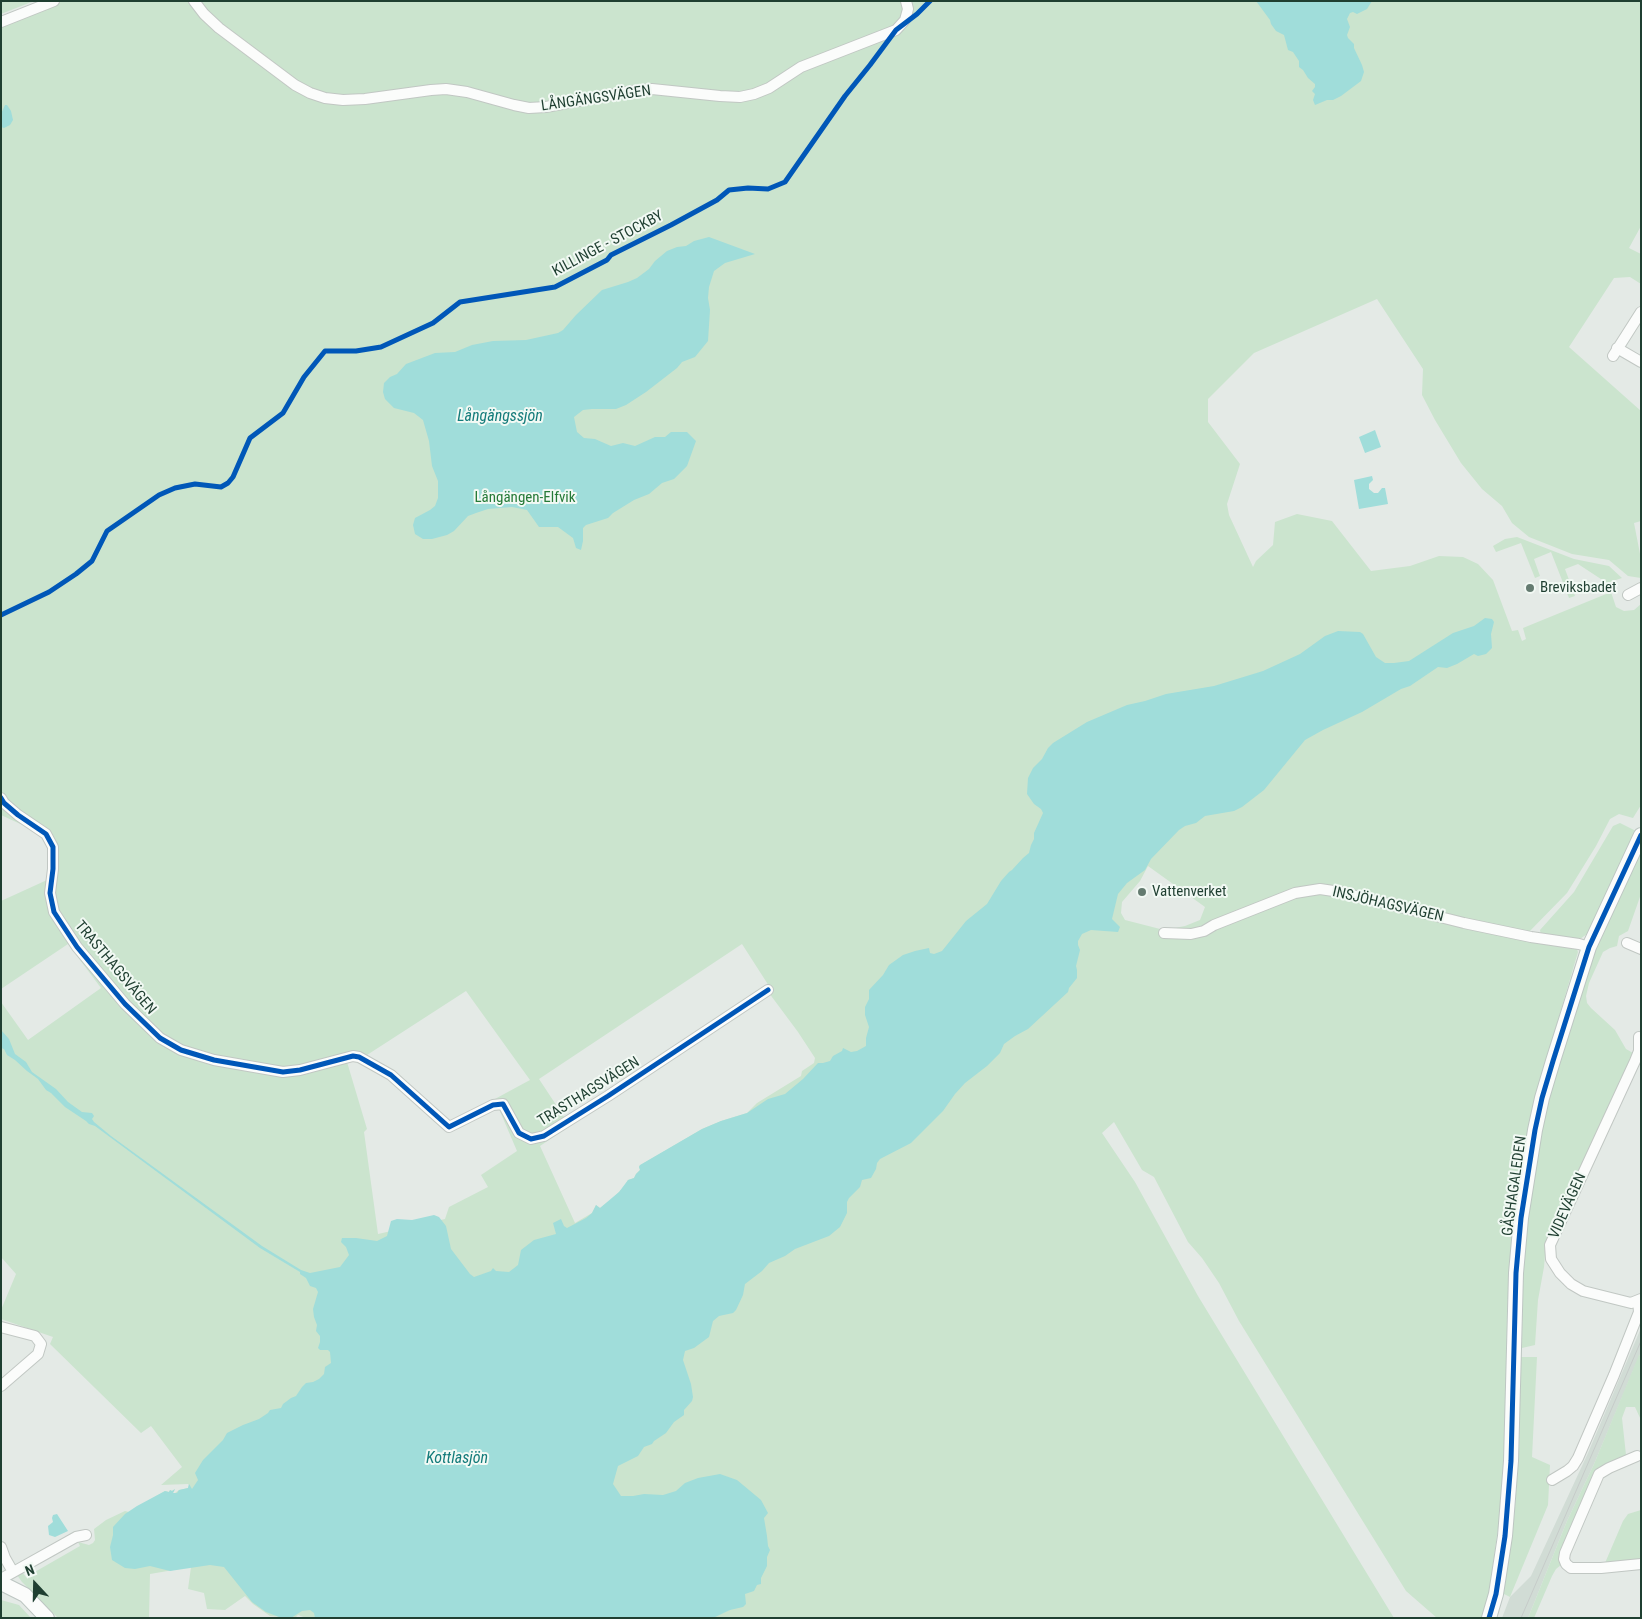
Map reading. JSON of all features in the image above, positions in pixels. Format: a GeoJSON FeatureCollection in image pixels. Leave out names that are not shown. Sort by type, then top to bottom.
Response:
{"type":"FeatureCollection","features":[{"type":"Feature","properties":{"kind":"main road","name":"GÅSHAGALEDEN"},"geometry":{"type":"LineString","coordinates":[[1489,1618],[1496,1594],[1505,1536],[1511,1461],[1516,1273],[1528,1170],[1542,1098],[1589,947],[1641,835]]}},
{"type":"Feature","properties":{"kind":"main road"},"geometry":{"type":"LineString","coordinates":[[1,1583],[25,1595],[47,1618]]}},
{"type":"Feature","properties":{"kind":"street"},"geometry":{"type":"LineString","coordinates":[[1,22],[54,1]]}},
{"type":"Feature","properties":{"kind":"street","name":"LÅNGÄNGSVÄGEN"},"geometry":{"type":"LineString","coordinates":[[194,1],[219,28],[295,86],[325,98],[365,100],[446,89],[468,92],[529,108],[546,107],[652,89],[740,97],[754,94],[769,88],[801,67],[896,30],[905,20],[908,9],[906,1]]}},
{"type":"Feature","properties":{"kind":"street"},"geometry":{"type":"LineString","coordinates":[[1641,312],[1615,352],[1641,362]]}},
{"type":"Feature","properties":{"kind":"street"},"geometry":{"type":"LineString","coordinates":[[1628,595],[1641,588]]}},
{"type":"Feature","properties":{"kind":"street","name":"TRASTHAGSVÄGEN"},"geometry":{"type":"LineString","coordinates":[[1,798],[18,815],[46,834],[53,847],[50,893],[54,912],[76,947],[125,1004],[160,1038],[181,1050],[214,1060],[283,1072],[300,1070],[359,1056],[391,1075],[449,1127],[493,1105],[502,1104],[519,1133],[532,1139],[544,1136],[768,990]]}},
{"type":"Feature","properties":{"kind":"street","name":"INSJÖHAGSVÄGEN"},"geometry":{"type":"LineString","coordinates":[[1164,933],[1191,934],[1204,931],[1214,925],[1295,893],[1320,890],[1340,892],[1464,923],[1589,947]]}},
{"type":"Feature","properties":{"kind":"street"},"geometry":{"type":"LineString","coordinates":[[1628,943],[1641,948]]}},
{"type":"Feature","properties":{"kind":"street","name":"VIDEVÄGEN"},"geometry":{"type":"LineString","coordinates":[[1552,1480],[1573,1466],[1578,1458],[1639,1312],[1639,1300],[1630,1304],[1583,1291],[1571,1284],[1560,1273],[1551,1259],[1550,1245],[1640,1051],[1639,1037]]}},
{"type":"Feature","properties":{"kind":"street"},"geometry":{"type":"LineString","coordinates":[[1,1327],[35,1336],[41,1344],[38,1354],[1,1386]]}},
{"type":"Feature","properties":{"kind":"street"},"geometry":{"type":"LineString","coordinates":[[1637,1456],[1599,1474],[1564,1559],[1571,1568],[1601,1568],[1641,1564]]}},
{"type":"Feature","properties":{"kind":"street"},"geometry":{"type":"LineString","coordinates":[[1,1579],[76,1537],[86,1535]]}},
{"type":"Feature","properties":{"kind":"street"},"geometry":{"type":"LineString","coordinates":[[1,1547],[13,1572]]}},
{"type":"Feature","properties":{"kind":"shaded area"},"geometry":{"type":"Polygon","coordinates":[[[1641,1328],[1641,1352],[1594,1464],[1567,1521],[1528,1618],[1502,1618],[1510,1597],[1531,1576],[1588,1453],[1641,1328]]]}},
{"type":"Feature","properties":{"kind":"green space"},"geometry":{"type":"Polygon","coordinates":[[[1,1],[34,1],[1,14],[1,1]]]}},
{"type":"Feature","properties":{"kind":"green space","name":"Långängen-Elfvik"},"geometry":{"type":"Polygon","coordinates":[[[63,1],[1641,1],[1641,226],[1629,248],[1641,254],[1641,284],[1630,277],[1614,278],[1569,347],[1641,411],[1641,521],[1634,523],[1641,559],[1641,578],[1628,576],[1609,560],[1572,554],[1529,537],[1512,523],[1502,506],[1482,489],[1461,463],[1435,420],[1422,395],[1423,369],[1377,299],[1254,353],[1208,399],[1208,422],[1240,464],[1227,504],[1229,515],[1253,567],[1256,561],[1273,545],[1275,522],[1297,514],[1332,521],[1371,571],[1410,566],[1439,556],[1463,557],[1478,564],[1493,580],[1512,631],[1518,630],[1522,641],[1526,639],[1523,628],[1611,592],[1616,607],[1624,611],[1634,610],[1641,604],[1641,805],[1633,818],[1619,814],[1610,819],[1567,893],[1527,934],[1341,890],[1329,895],[1482,932],[1571,946],[1577,949],[1578,952],[1536,1095],[1516,1213],[1507,1309],[1506,1443],[1501,1507],[1488,1599],[1483,1618],[1437,1618],[1406,1591],[1239,1321],[1219,1283],[1202,1258],[1188,1242],[1154,1177],[1142,1170],[1114,1122],[1102,1133],[1135,1182],[1198,1296],[1394,1618],[306,1618],[298,1615],[295,1618],[270,1616],[245,1596],[225,1610],[207,1609],[204,1593],[188,1589],[191,1567],[150,1574],[149,1618],[58,1618],[22,1582],[17,1575],[22,1572],[26,1577],[80,1546],[78,1542],[89,1545],[93,1543],[95,1540],[94,1529],[106,1520],[125,1511],[129,1512],[165,1491],[169,1492],[175,1489],[173,1493],[175,1493],[188,1488],[189,1485],[161,1485],[182,1467],[151,1426],[141,1433],[50,1344],[53,1337],[1,1319],[1,1310],[16,1274],[1,1257],[1,1002],[28,1040],[101,988],[68,944],[1,989],[1,901],[47,880],[50,874],[51,850],[44,835],[1,815],[1,27],[63,1]],[[1148,866],[1140,881],[1122,902],[1121,913],[1125,920],[1164,930],[1185,926],[1200,920],[1205,907],[1148,866]],[[742,944],[539,1079],[570,1126],[540,1146],[575,1223],[592,1213],[596,1205],[600,1208],[612,1199],[625,1186],[628,1180],[634,1178],[640,1170],[639,1166],[702,1129],[747,1113],[757,1103],[801,1076],[802,1071],[814,1063],[815,1058],[769,993],[769,986],[742,944]],[[466,991],[367,1055],[347,1062],[367,1129],[364,1132],[378,1234],[445,1219],[449,1207],[488,1187],[481,1175],[517,1151],[499,1109],[493,1100],[530,1080],[466,991]]]}},
{"type":"Feature","properties":{"kind":"green space"},"geometry":{"type":"Polygon","coordinates":[[[1517,537],[1574,559],[1609,566],[1622,578],[1607,583],[1578,564],[1565,569],[1575,596],[1569,598],[1551,552],[1534,559],[1540,576],[1535,578],[1521,543],[1496,552],[1493,546],[1505,539],[1517,537]]]}},
{"type":"Feature","properties":{"kind":"green space"},"geometry":{"type":"Polygon","coordinates":[[[1620,823],[1636,831],[1587,934],[1580,939],[1541,935],[1540,930],[1574,892],[1613,826],[1620,823]]]}},
{"type":"Feature","properties":{"kind":"green space"},"geometry":{"type":"Polygon","coordinates":[[[1641,847],[1641,894],[1628,931],[1619,936],[1617,946],[1603,952],[1589,983],[1586,996],[1587,1003],[1591,1008],[1615,1030],[1626,1049],[1633,1053],[1546,1243],[1538,1300],[1535,1345],[1522,1348],[1523,1259],[1533,1171],[1554,1076],[1588,963],[1641,847]]]}},
{"type":"Feature","properties":{"kind":"green space"},"geometry":{"type":"Polygon","coordinates":[[[1639,1355],[1641,1356],[1641,1420],[1635,1407],[1626,1407],[1622,1418],[1626,1455],[1598,1470],[1561,1565],[1552,1576],[1534,1618],[1528,1618],[1567,1521],[1594,1464],[1639,1355]]]}},
{"type":"Feature","properties":{"kind":"green space"},"geometry":{"type":"Polygon","coordinates":[[[1521,1357],[1537,1357],[1532,1457],[1550,1465],[1548,1505],[1510,1597],[1502,1593],[1515,1508],[1519,1453],[1521,1357]]]}},
{"type":"Feature","properties":{"kind":"green space"},"geometry":{"type":"Polygon","coordinates":[[[1641,1510],[1641,1559],[1605,1563],[1623,1521],[1628,1514],[1641,1510]]]}},
{"type":"Feature","properties":{"kind":"green space"},"geometry":{"type":"Polygon","coordinates":[[[1,1600],[19,1605],[31,1618],[1,1618],[1,1600]]]}},
{"type":"Feature","properties":{"kind":"water"},"geometry":{"type":"Polygon","coordinates":[[[1256,1],[1372,1],[1367,9],[1357,14],[1350,13],[1347,19],[1350,27],[1347,35],[1354,44],[1364,72],[1361,81],[1341,96],[1315,105],[1313,100],[1315,94],[1312,91],[1315,84],[1299,67],[1299,61],[1293,52],[1288,50],[1284,35],[1276,31],[1256,1]]]}},
{"type":"Feature","properties":{"kind":"water"},"geometry":{"type":"Polygon","coordinates":[[[5,105],[11,111],[13,120],[10,125],[4,128],[1,127],[1,114],[5,105]]]}},
{"type":"Feature","properties":{"kind":"water","name":"Långängssjön"},"geometry":{"type":"Polygon","coordinates":[[[709,237],[755,254],[725,263],[714,271],[708,298],[710,310],[708,341],[695,357],[682,362],[646,392],[626,405],[616,409],[583,410],[574,417],[577,432],[584,438],[595,439],[611,446],[623,443],[635,446],[655,437],[665,437],[671,432],[687,432],[696,441],[687,466],[674,479],[662,483],[649,494],[634,500],[608,518],[586,525],[583,528],[581,550],[576,548],[573,538],[558,527],[539,527],[527,510],[512,507],[488,509],[468,516],[454,531],[447,535],[423,539],[415,534],[413,525],[415,518],[435,506],[438,498],[438,481],[432,466],[429,441],[423,420],[414,413],[394,408],[385,399],[383,392],[384,383],[390,377],[397,374],[406,364],[435,353],[455,352],[472,345],[493,341],[526,340],[558,333],[602,290],[637,278],[667,251],[709,237]]]}},
{"type":"Feature","properties":{"kind":"water"},"geometry":{"type":"Polygon","coordinates":[[[1375,430],[1381,447],[1365,453],[1359,437],[1375,430]]]}},
{"type":"Feature","properties":{"kind":"water"},"geometry":{"type":"Polygon","coordinates":[[[1372,476],[1373,480],[1369,484],[1369,489],[1374,493],[1378,493],[1382,488],[1385,488],[1388,504],[1359,509],[1354,480],[1372,476]]]}},
{"type":"Feature","properties":{"kind":"water","name":"Kottlasjön"},"geometry":{"type":"Polygon","coordinates":[[[1485,618],[1492,619],[1494,622],[1491,634],[1492,648],[1486,654],[1478,656],[1474,654],[1447,668],[1438,667],[1410,686],[1305,740],[1264,790],[1242,807],[1234,811],[1205,816],[1196,823],[1179,830],[1151,859],[1145,870],[1127,883],[1118,894],[1112,919],[1120,927],[1118,932],[1091,930],[1082,934],[1078,941],[1080,950],[1076,966],[1077,978],[1068,992],[1028,1029],[1004,1044],[1000,1053],[965,1083],[943,1111],[911,1143],[880,1159],[871,1178],[862,1180],[860,1187],[849,1198],[847,1213],[840,1227],[829,1236],[795,1249],[769,1263],[745,1284],[743,1295],[736,1310],[733,1313],[719,1316],[713,1321],[709,1337],[694,1348],[685,1351],[683,1360],[691,1384],[692,1401],[684,1410],[684,1415],[674,1422],[666,1433],[652,1444],[644,1447],[638,1456],[618,1466],[613,1484],[621,1496],[663,1495],[676,1491],[685,1483],[698,1478],[720,1474],[737,1480],[761,1500],[768,1513],[764,1518],[770,1550],[767,1557],[767,1566],[761,1578],[761,1584],[757,1585],[754,1591],[745,1594],[746,1604],[743,1607],[730,1610],[713,1618],[315,1618],[314,1613],[310,1610],[302,1611],[291,1618],[279,1617],[266,1612],[252,1602],[224,1567],[210,1565],[170,1571],[150,1566],[135,1569],[125,1568],[112,1560],[110,1547],[113,1527],[125,1514],[165,1491],[169,1492],[175,1489],[173,1493],[177,1493],[179,1490],[188,1488],[189,1484],[192,1489],[198,1480],[195,1473],[203,1460],[223,1440],[227,1433],[259,1419],[270,1410],[281,1408],[283,1404],[296,1396],[306,1383],[319,1379],[324,1374],[325,1367],[331,1363],[330,1352],[318,1348],[320,1336],[316,1331],[317,1325],[313,1309],[318,1292],[316,1288],[310,1286],[300,1272],[260,1248],[95,1126],[89,1124],[65,1107],[46,1090],[38,1079],[7,1055],[4,1049],[1,1048],[1,1030],[9,1039],[15,1054],[26,1062],[32,1072],[56,1089],[68,1102],[82,1112],[92,1113],[94,1122],[111,1136],[262,1246],[301,1270],[310,1273],[340,1267],[349,1255],[346,1247],[341,1242],[342,1238],[377,1241],[387,1236],[391,1221],[397,1219],[412,1220],[434,1215],[439,1217],[446,1226],[451,1249],[470,1274],[474,1277],[491,1271],[493,1268],[496,1271],[509,1272],[518,1265],[521,1250],[534,1240],[556,1234],[553,1223],[561,1219],[567,1228],[586,1218],[592,1213],[596,1205],[600,1208],[619,1192],[628,1180],[634,1178],[640,1170],[640,1165],[702,1129],[747,1113],[768,1099],[785,1094],[818,1063],[830,1061],[843,1048],[851,1052],[866,1046],[869,1027],[865,1015],[865,1007],[869,999],[869,990],[883,975],[889,965],[903,955],[915,951],[929,948],[930,953],[934,954],[942,951],[966,921],[987,904],[1001,881],[1029,853],[1034,833],[1043,813],[1027,794],[1028,778],[1033,768],[1053,743],[1087,722],[1127,705],[1166,694],[1214,686],[1263,671],[1300,654],[1325,636],[1338,631],[1360,632],[1376,657],[1385,663],[1394,663],[1409,661],[1453,633],[1474,626],[1485,618]]]}},
{"type":"Feature","properties":{"kind":"water"},"geometry":{"type":"Polygon","coordinates":[[[57,1514],[68,1531],[55,1537],[49,1535],[48,1526],[53,1522],[53,1515],[57,1514]]]}},
{"type":"Feature","properties":{"kind":"tram line"},"geometry":{"type":"LineString","coordinates":[[1521,1618],[1641,1341]]}},
{"type":"Feature","properties":{"kind":"cycle path","name":"KILLINGE - STOCKBY"},"geometry":{"type":"LineString","coordinates":[[1,615],[49,592],[76,574],[92,561],[107,531],[159,495],[175,488],[195,484],[221,487],[228,483],[233,477],[250,438],[283,413],[304,377],[325,351],[356,351],[381,347],[433,323],[460,302],[555,287],[607,260],[611,255],[717,200],[729,190],[748,188],[768,189],[785,182],[845,96],[896,30],[930,1]]}},
{"type":"Feature","properties":{"kind":"cycle path"},"geometry":{"type":"LineString","coordinates":[[1,798],[18,815],[46,834],[53,847],[50,893],[54,912],[77,947],[125,1004],[160,1038],[181,1050],[214,1060],[283,1072],[300,1070],[353,1056],[359,1057],[391,1075],[449,1127],[493,1105],[503,1104],[519,1133],[531,1139],[544,1136],[768,990]]}},
{"type":"Feature","properties":{"kind":"cycle path"},"geometry":{"type":"LineString","coordinates":[[1489,1618],[1496,1594],[1505,1536],[1511,1461],[1516,1273],[1521,1218],[1535,1130],[1542,1098],[1589,947],[1641,835]]}},
{"type":"Feature","properties":{"kind":"place","name":"Breviksbadet"},"geometry":{"type":"Point","coordinates":[1530,588]}},
{"type":"Feature","properties":{"kind":"place","name":"Vattenverket"},"geometry":{"type":"Point","coordinates":[1142,892]}}]}
